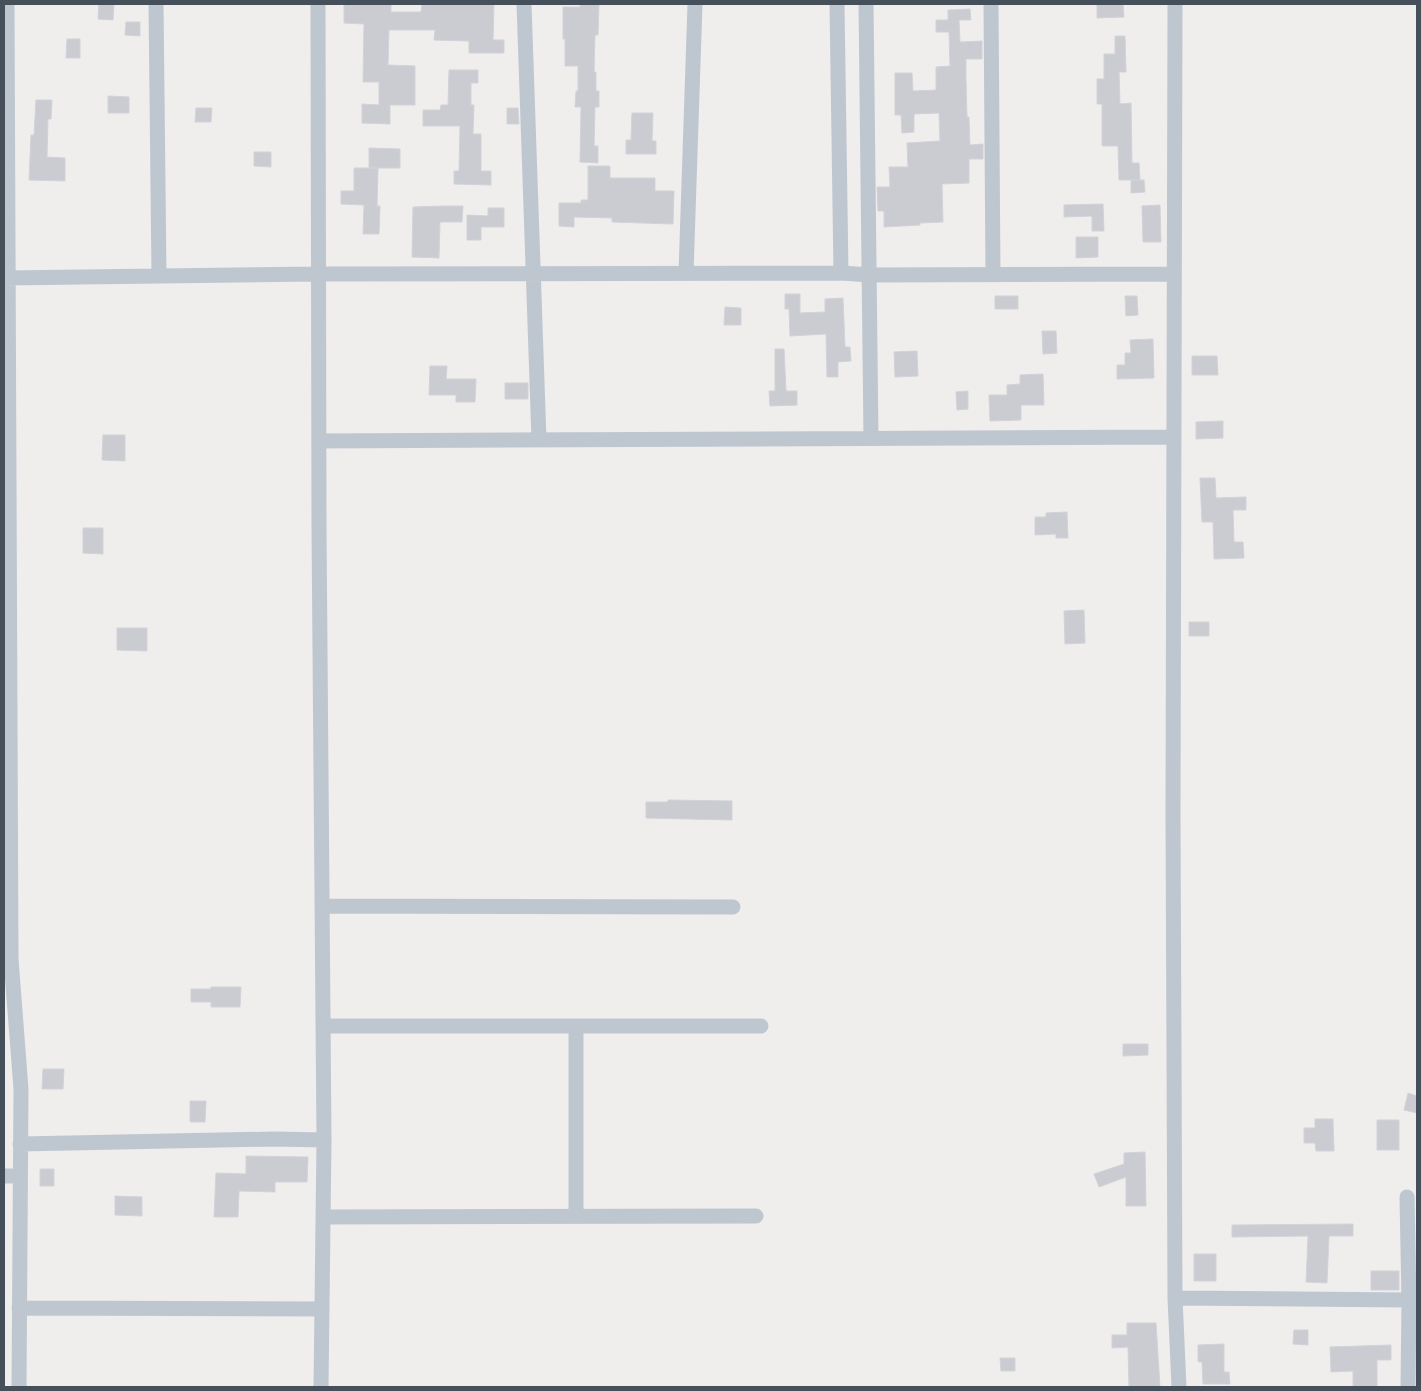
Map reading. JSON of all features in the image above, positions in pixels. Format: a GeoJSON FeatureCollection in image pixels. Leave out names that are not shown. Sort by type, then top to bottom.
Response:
{"type":"FeatureCollection","features":[{"type":"Feature","properties":{"kind":"street"},"geometry":{"type":"LineString","coordinates":[[7,4],[7,786],[11,959],[10,1020],[20,1089],[19,1308],[11,1344],[19,1387]]}},
{"type":"Feature","properties":{"kind":"street"},"geometry":{"type":"LineString","coordinates":[[156,4],[159,276]]}},
{"type":"Feature","properties":{"kind":"street"},"geometry":{"type":"LineString","coordinates":[[318,4],[318,441],[324,1140],[321,1387]]}},
{"type":"Feature","properties":{"kind":"street"},"geometry":{"type":"LineString","coordinates":[[524,4],[539,440]]}},
{"type":"Feature","properties":{"kind":"street"},"geometry":{"type":"LineString","coordinates":[[686,273],[695,4]]}},
{"type":"Feature","properties":{"kind":"street"},"geometry":{"type":"LineString","coordinates":[[837,4],[841,272]]}},
{"type":"Feature","properties":{"kind":"street"},"geometry":{"type":"LineString","coordinates":[[866,4],[871,438]]}},
{"type":"Feature","properties":{"kind":"street"},"geometry":{"type":"LineString","coordinates":[[991,4],[993,275]]}},
{"type":"Feature","properties":{"kind":"street"},"geometry":{"type":"LineString","coordinates":[[1174,4],[1173,814],[1176,1298],[1179,1387]]}},
{"type":"Feature","properties":{"kind":"street"},"geometry":{"type":"LineString","coordinates":[[6,278],[318,274],[841,272],[869,275],[1174,274]]}},
{"type":"Feature","properties":{"kind":"street"},"geometry":{"type":"LineString","coordinates":[[318,441],[1174,437]]}},
{"type":"Feature","properties":{"kind":"street"},"geometry":{"type":"LineString","coordinates":[[322,906],[733,907]]}},
{"type":"Feature","properties":{"kind":"street"},"geometry":{"type":"LineString","coordinates":[[323,1026],[761,1026]]}},
{"type":"Feature","properties":{"kind":"street"},"geometry":{"type":"LineString","coordinates":[[576,1026],[576,1216]]}},
{"type":"Feature","properties":{"kind":"street"},"geometry":{"type":"LineString","coordinates":[[20,1144],[274,1139],[324,1140]]}},
{"type":"Feature","properties":{"kind":"street"},"geometry":{"type":"LineString","coordinates":[[4,1176],[20,1176]]}},
{"type":"Feature","properties":{"kind":"street"},"geometry":{"type":"LineString","coordinates":[[1406,1196],[1409,1300],[1408,1387]]}},
{"type":"Feature","properties":{"kind":"street"},"geometry":{"type":"LineString","coordinates":[[323,1217],[756,1216]]}},
{"type":"Feature","properties":{"kind":"street"},"geometry":{"type":"LineString","coordinates":[[1176,1298],[1409,1300]]}},
{"type":"Feature","properties":{"kind":"street"},"geometry":{"type":"LineString","coordinates":[[19,1308],[322,1309]]}},
{"type":"Feature","properties":{"kind":"building"},"geometry":{"type":"Polygon","coordinates":[[[99,4],[114,4],[113,20],[98,19],[99,4]]]}},
{"type":"Feature","properties":{"kind":"building"},"geometry":{"type":"Polygon","coordinates":[[[344,4],[391,4],[391,12],[421,12],[422,4],[494,4],[493,40],[504,40],[504,53],[469,53],[469,41],[434,40],[435,30],[389,30],[388,65],[415,66],[415,105],[390,105],[390,124],[362,123],[362,104],[379,105],[379,82],[363,82],[364,24],[344,23],[344,4]]]}},
{"type":"Feature","properties":{"kind":"building"},"geometry":{"type":"Polygon","coordinates":[[[580,4],[599,4],[598,35],[595,35],[594,72],[596,72],[596,91],[599,91],[599,107],[595,107],[594,146],[598,146],[598,163],[580,162],[581,107],[575,107],[576,91],[578,91],[578,66],[565,66],[563,7],[580,7],[580,4]]]}},
{"type":"Feature","properties":{"kind":"building"},"geometry":{"type":"Polygon","coordinates":[[[1097,4],[1123,4],[1124,17],[1097,18],[1097,4]]]}},
{"type":"Feature","properties":{"kind":"building"},"geometry":{"type":"Polygon","coordinates":[[[970,9],[971,20],[959,20],[960,42],[982,41],[982,59],[966,59],[966,80],[970,145],[983,144],[983,159],[969,159],[969,183],[942,184],[943,222],[884,227],[884,211],[878,211],[877,187],[890,187],[889,167],[908,167],[907,143],[940,141],[939,113],[914,114],[914,132],[902,133],[901,115],[895,115],[895,73],[912,73],[913,91],[936,90],[936,67],[950,66],[949,32],[936,32],[936,20],[948,20],[948,10],[970,9]]]}},
{"type":"Feature","properties":{"kind":"building"},"geometry":{"type":"Polygon","coordinates":[[[126,22],[140,22],[140,36],[125,35],[126,22]]]}},
{"type":"Feature","properties":{"kind":"building"},"geometry":{"type":"Polygon","coordinates":[[[1115,36],[1125,36],[1126,72],[1119,72],[1120,104],[1131,103],[1132,163],[1139,163],[1140,180],[1119,180],[1118,146],[1102,146],[1102,104],[1097,104],[1097,79],[1104,79],[1104,54],[1115,54],[1115,36]]]}},
{"type":"Feature","properties":{"kind":"building"},"geometry":{"type":"Polygon","coordinates":[[[67,39],[80,39],[80,58],[66,58],[67,39]]]}},
{"type":"Feature","properties":{"kind":"building"},"geometry":{"type":"Polygon","coordinates":[[[449,70],[478,70],[478,83],[471,83],[471,105],[474,105],[473,134],[481,134],[481,171],[491,171],[491,185],[454,184],[454,171],[459,171],[460,126],[423,126],[423,110],[440,110],[441,105],[448,105],[449,70]]]}},
{"type":"Feature","properties":{"kind":"building"},"geometry":{"type":"Polygon","coordinates":[[[108,96],[129,97],[129,113],[108,113],[108,96]]]}},
{"type":"Feature","properties":{"kind":"building"},"geometry":{"type":"Polygon","coordinates":[[[36,100],[52,100],[51,119],[48,119],[47,157],[65,158],[65,181],[29,180],[31,135],[34,135],[36,100]]]}},
{"type":"Feature","properties":{"kind":"building"},"geometry":{"type":"Polygon","coordinates":[[[196,108],[212,108],[211,122],[195,122],[196,108]]]}},
{"type":"Feature","properties":{"kind":"building"},"geometry":{"type":"Polygon","coordinates":[[[507,108],[518,108],[519,124],[507,124],[507,108]]]}},
{"type":"Feature","properties":{"kind":"building"},"geometry":{"type":"Polygon","coordinates":[[[632,113],[653,113],[652,141],[656,141],[656,154],[626,154],[626,140],[631,140],[632,113]]]}},
{"type":"Feature","properties":{"kind":"building"},"geometry":{"type":"Polygon","coordinates":[[[369,148],[400,149],[400,168],[378,168],[377,206],[380,206],[379,234],[363,234],[364,205],[341,204],[341,191],[354,191],[354,168],[369,168],[369,148]]]}},
{"type":"Feature","properties":{"kind":"building"},"geometry":{"type":"Polygon","coordinates":[[[254,152],[271,152],[271,167],[254,166],[254,152]]]}},
{"type":"Feature","properties":{"kind":"building"},"geometry":{"type":"Polygon","coordinates":[[[588,166],[610,166],[610,178],[655,178],[655,191],[674,191],[673,224],[612,222],[612,218],[574,217],[574,227],[559,226],[559,203],[581,203],[581,200],[588,200],[588,166]]]}},
{"type":"Feature","properties":{"kind":"building"},"geometry":{"type":"Polygon","coordinates":[[[1131,180],[1144,180],[1145,192],[1131,193],[1131,180]]]}},
{"type":"Feature","properties":{"kind":"building"},"geometry":{"type":"Polygon","coordinates":[[[1103,204],[1104,231],[1092,231],[1092,216],[1064,217],[1064,205],[1103,204]]]}},
{"type":"Feature","properties":{"kind":"building"},"geometry":{"type":"Polygon","coordinates":[[[1160,205],[1161,242],[1143,242],[1142,206],[1160,205]]]}},
{"type":"Feature","properties":{"kind":"building"},"geometry":{"type":"Polygon","coordinates":[[[463,206],[462,222],[440,222],[439,258],[412,257],[413,207],[463,206]]]}},
{"type":"Feature","properties":{"kind":"building"},"geometry":{"type":"Polygon","coordinates":[[[488,208],[504,208],[504,227],[481,227],[481,240],[467,240],[467,215],[488,216],[488,208]]]}},
{"type":"Feature","properties":{"kind":"building"},"geometry":{"type":"Polygon","coordinates":[[[1076,237],[1098,237],[1098,257],[1076,258],[1076,237]]]}},
{"type":"Feature","properties":{"kind":"building"},"geometry":{"type":"Polygon","coordinates":[[[785,294],[800,294],[800,313],[825,312],[825,299],[843,298],[845,347],[850,347],[851,361],[838,362],[838,377],[827,377],[826,334],[790,336],[789,309],[785,309],[785,294]]]}},
{"type":"Feature","properties":{"kind":"building"},"geometry":{"type":"Polygon","coordinates":[[[995,296],[1018,296],[1018,309],[995,309],[995,296]]]}},
{"type":"Feature","properties":{"kind":"building"},"geometry":{"type":"Polygon","coordinates":[[[1125,296],[1137,296],[1138,315],[1126,316],[1125,296]]]}},
{"type":"Feature","properties":{"kind":"building"},"geometry":{"type":"Polygon","coordinates":[[[725,307],[741,308],[741,325],[724,325],[725,307]]]}},
{"type":"Feature","properties":{"kind":"building"},"geometry":{"type":"Polygon","coordinates":[[[1042,331],[1056,331],[1057,353],[1043,354],[1042,331]]]}},
{"type":"Feature","properties":{"kind":"building"},"geometry":{"type":"Polygon","coordinates":[[[1153,339],[1154,378],[1117,379],[1117,365],[1125,365],[1125,353],[1131,353],[1130,340],[1153,339]]]}},
{"type":"Feature","properties":{"kind":"building"},"geometry":{"type":"Polygon","coordinates":[[[775,349],[784,349],[786,391],[797,391],[797,405],[770,406],[769,391],[775,391],[775,349]]]}},
{"type":"Feature","properties":{"kind":"building"},"geometry":{"type":"Polygon","coordinates":[[[917,351],[918,376],[895,377],[894,352],[917,351]]]}},
{"type":"Feature","properties":{"kind":"building"},"geometry":{"type":"Polygon","coordinates":[[[1192,356],[1217,356],[1218,375],[1192,375],[1192,356]]]}},
{"type":"Feature","properties":{"kind":"building"},"geometry":{"type":"Polygon","coordinates":[[[430,366],[447,366],[446,379],[476,379],[475,402],[456,402],[456,395],[429,395],[430,366]]]}},
{"type":"Feature","properties":{"kind":"building"},"geometry":{"type":"Polygon","coordinates":[[[1043,374],[1044,405],[1021,405],[1021,420],[990,421],[989,395],[1007,395],[1007,385],[1020,384],[1020,375],[1043,374]]]}},
{"type":"Feature","properties":{"kind":"building"},"geometry":{"type":"Polygon","coordinates":[[[505,383],[528,383],[528,399],[505,399],[505,383]]]}},
{"type":"Feature","properties":{"kind":"building"},"geometry":{"type":"Polygon","coordinates":[[[968,391],[968,409],[957,410],[956,392],[968,391]]]}},
{"type":"Feature","properties":{"kind":"building"},"geometry":{"type":"Polygon","coordinates":[[[1223,421],[1223,438],[1196,439],[1196,422],[1223,421]]]}},
{"type":"Feature","properties":{"kind":"building"},"geometry":{"type":"Polygon","coordinates":[[[103,435],[125,435],[125,461],[102,460],[103,435]]]}},
{"type":"Feature","properties":{"kind":"building"},"geometry":{"type":"Polygon","coordinates":[[[1200,478],[1215,478],[1216,498],[1246,497],[1246,510],[1233,510],[1234,542],[1243,542],[1244,558],[1214,559],[1213,522],[1202,522],[1200,478]]]}},
{"type":"Feature","properties":{"kind":"building"},"geometry":{"type":"Polygon","coordinates":[[[1067,512],[1068,538],[1056,538],[1056,534],[1035,535],[1035,517],[1046,517],[1046,513],[1067,512]]]}},
{"type":"Feature","properties":{"kind":"building"},"geometry":{"type":"Polygon","coordinates":[[[83,528],[103,528],[103,554],[83,553],[83,528]]]}},
{"type":"Feature","properties":{"kind":"building"},"geometry":{"type":"Polygon","coordinates":[[[1084,610],[1085,643],[1065,644],[1064,611],[1084,610]]]}},
{"type":"Feature","properties":{"kind":"building"},"geometry":{"type":"Polygon","coordinates":[[[1189,622],[1209,622],[1209,636],[1189,636],[1189,622]]]}},
{"type":"Feature","properties":{"kind":"building"},"geometry":{"type":"Polygon","coordinates":[[[117,628],[147,628],[147,651],[117,650],[117,628]]]}},
{"type":"Feature","properties":{"kind":"building"},"geometry":{"type":"Polygon","coordinates":[[[668,800],[732,801],[732,820],[646,818],[646,802],[668,802],[668,800]]]}},
{"type":"Feature","properties":{"kind":"building"},"geometry":{"type":"Polygon","coordinates":[[[211,987],[241,987],[240,1007],[211,1007],[211,1002],[191,1002],[191,989],[211,989],[211,987]]]}},
{"type":"Feature","properties":{"kind":"building"},"geometry":{"type":"Polygon","coordinates":[[[1123,1044],[1148,1044],[1148,1055],[1123,1056],[1123,1044]]]}},
{"type":"Feature","properties":{"kind":"building"},"geometry":{"type":"Polygon","coordinates":[[[43,1069],[64,1069],[63,1089],[42,1089],[43,1069]]]}},
{"type":"Feature","properties":{"kind":"building"},"geometry":{"type":"Polygon","coordinates":[[[1408,1093],[1417,1096],[1417,1113],[1404,1110],[1408,1093]]]}},
{"type":"Feature","properties":{"kind":"building"},"geometry":{"type":"Polygon","coordinates":[[[190,1101],[206,1101],[205,1122],[190,1122],[190,1101]]]}},
{"type":"Feature","properties":{"kind":"building"},"geometry":{"type":"Polygon","coordinates":[[[1315,1119],[1333,1119],[1334,1151],[1316,1151],[1315,1143],[1304,1143],[1304,1128],[1315,1128],[1315,1119]]]}},
{"type":"Feature","properties":{"kind":"building"},"geometry":{"type":"Polygon","coordinates":[[[1377,1120],[1399,1120],[1399,1150],[1377,1150],[1377,1120]]]}},
{"type":"Feature","properties":{"kind":"building"},"geometry":{"type":"Polygon","coordinates":[[[1145,1152],[1146,1206],[1126,1206],[1126,1177],[1099,1187],[1094,1174],[1124,1164],[1124,1153],[1145,1152]]]}},
{"type":"Feature","properties":{"kind":"building"},"geometry":{"type":"Polygon","coordinates":[[[246,1156],[308,1157],[307,1182],[275,1182],[275,1192],[239,1191],[238,1217],[214,1217],[216,1173],[246,1174],[246,1156]]]}},
{"type":"Feature","properties":{"kind":"building"},"geometry":{"type":"Polygon","coordinates":[[[40,1169],[54,1169],[54,1186],[40,1186],[40,1169]]]}},
{"type":"Feature","properties":{"kind":"building"},"geometry":{"type":"Polygon","coordinates":[[[115,1196],[142,1197],[142,1216],[115,1215],[115,1196]]]}},
{"type":"Feature","properties":{"kind":"building"},"geometry":{"type":"Polygon","coordinates":[[[1353,1224],[1353,1236],[1329,1236],[1327,1283],[1306,1282],[1308,1236],[1232,1237],[1232,1225],[1353,1224]]]}},
{"type":"Feature","properties":{"kind":"building"},"geometry":{"type":"Polygon","coordinates":[[[1194,1254],[1216,1254],[1216,1281],[1194,1281],[1194,1254]]]}},
{"type":"Feature","properties":{"kind":"building"},"geometry":{"type":"Polygon","coordinates":[[[1371,1271],[1399,1271],[1399,1290],[1371,1290],[1371,1271]]]}},
{"type":"Feature","properties":{"kind":"building"},"geometry":{"type":"Polygon","coordinates":[[[1127,1323],[1156,1323],[1160,1387],[1129,1387],[1128,1347],[1112,1348],[1112,1335],[1127,1335],[1127,1323]]]}},
{"type":"Feature","properties":{"kind":"building"},"geometry":{"type":"Polygon","coordinates":[[[1294,1330],[1308,1330],[1308,1345],[1293,1344],[1294,1330]]]}},
{"type":"Feature","properties":{"kind":"building"},"geometry":{"type":"Polygon","coordinates":[[[1224,1344],[1224,1372],[1229,1372],[1230,1384],[1203,1384],[1202,1362],[1198,1362],[1198,1345],[1224,1344]]]}},
{"type":"Feature","properties":{"kind":"building"},"geometry":{"type":"Polygon","coordinates":[[[1391,1345],[1391,1360],[1377,1360],[1377,1387],[1353,1387],[1353,1371],[1331,1372],[1330,1347],[1391,1345]]]}},
{"type":"Feature","properties":{"kind":"building"},"geometry":{"type":"Polygon","coordinates":[[[1000,1358],[1015,1358],[1015,1371],[1001,1371],[1000,1358]]]}}]}
